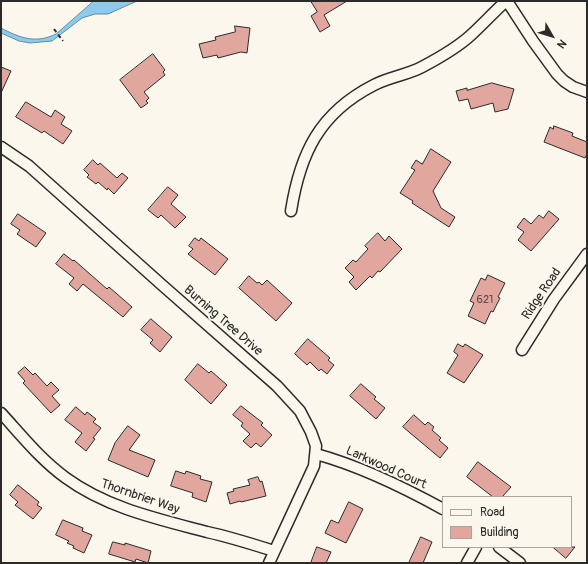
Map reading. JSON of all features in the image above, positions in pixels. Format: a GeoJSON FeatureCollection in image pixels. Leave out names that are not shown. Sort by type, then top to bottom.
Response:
{"type":"FeatureCollection","features":[{"type":"Feature","properties":{"kind":"street"},"geometry":{"type":"LineString","coordinates":[[291,212],[298,176],[304,157],[311,142],[322,127],[338,110],[374,84],[421,67],[449,51],[470,36],[506,1],[556,74],[573,87],[587,92]]}},
{"type":"Feature","properties":{"kind":"street","name":"Burning Tree Drive"},"geometry":{"type":"LineString","coordinates":[[1,146],[29,166],[212,330],[277,386],[290,399],[306,422],[314,439],[316,454],[314,466],[274,551],[270,563]]}},
{"type":"Feature","properties":{"kind":"street","name":"Ridge Road"},"geometry":{"type":"LineString","coordinates":[[522,350],[564,284],[587,254]]}},
{"type":"Feature","properties":{"kind":"street","name":"Thornbrier Way"},"geometry":{"type":"LineString","coordinates":[[1,414],[50,466],[65,478],[91,494],[134,512],[274,551]]}},
{"type":"Feature","properties":{"kind":"street","name":"Larkwood Court"},"geometry":{"type":"LineString","coordinates":[[316,454],[352,466],[383,479],[442,509]]}},
{"type":"Feature","properties":{"kind":"street"},"geometry":{"type":"LineString","coordinates":[[467,563],[475,548]]}},
{"type":"Feature","properties":{"kind":"street"},"geometry":{"type":"LineString","coordinates":[[500,548],[520,563]]}},
{"type":"Feature","properties":{"kind":"path"},"geometry":{"type":"LineString","coordinates":[[54,29],[63,41]]}},
{"type":"Feature","properties":{"kind":"water"},"geometry":{"type":"Polygon","coordinates":[[[94,1],[137,1],[108,14],[95,14],[82,18],[52,41],[30,43],[19,41],[1,33],[1,28],[21,37],[42,39],[49,37],[56,34],[94,1]]]}},
{"type":"Feature","properties":{"kind":"building"},"geometry":{"type":"Polygon","coordinates":[[[311,1],[347,1],[324,15],[330,26],[320,32],[311,16],[317,12],[311,1]]]}},
{"type":"Feature","properties":{"kind":"building"},"geometry":{"type":"Polygon","coordinates":[[[235,26],[250,28],[247,53],[241,52],[218,58],[217,55],[203,58],[199,44],[216,40],[215,37],[235,32],[235,26]]]}},
{"type":"Feature","properties":{"kind":"building"},"geometry":{"type":"Polygon","coordinates":[[[153,54],[165,70],[163,72],[165,75],[144,92],[149,98],[146,101],[148,103],[141,108],[120,80],[153,54]]]}},
{"type":"Feature","properties":{"kind":"building"},"geometry":{"type":"Polygon","coordinates":[[[1,67],[11,71],[1,93],[1,67]]]}},
{"type":"Feature","properties":{"kind":"building"},"geometry":{"type":"Polygon","coordinates":[[[492,83],[514,89],[508,109],[495,112],[493,103],[471,109],[468,99],[459,101],[456,91],[467,88],[467,90],[492,83]]]}},
{"type":"Feature","properties":{"kind":"building"},"geometry":{"type":"Polygon","coordinates":[[[26,102],[51,117],[55,110],[65,117],[61,124],[72,131],[63,144],[44,131],[42,133],[16,117],[26,102]]]}},
{"type":"Feature","properties":{"kind":"building"},"geometry":{"type":"Polygon","coordinates":[[[554,126],[573,133],[572,136],[587,142],[587,154],[585,158],[544,142],[550,127],[553,129],[554,126]]]}},
{"type":"Feature","properties":{"kind":"building"},"geometry":{"type":"Polygon","coordinates":[[[431,149],[451,162],[433,191],[441,208],[455,217],[449,227],[412,203],[413,201],[400,193],[415,170],[411,168],[416,160],[422,164],[431,149]]]}},
{"type":"Feature","properties":{"kind":"building"},"geometry":{"type":"Polygon","coordinates":[[[93,160],[98,165],[100,163],[117,178],[122,173],[128,178],[114,194],[108,188],[107,190],[98,182],[96,184],[87,177],[89,175],[84,170],[93,160]]]}},
{"type":"Feature","properties":{"kind":"building"},"geometry":{"type":"Polygon","coordinates":[[[168,187],[178,195],[171,204],[186,217],[175,228],[161,215],[158,218],[148,210],[168,187]]]}},
{"type":"Feature","properties":{"kind":"building"},"geometry":{"type":"Polygon","coordinates":[[[549,211],[559,219],[531,251],[518,240],[524,232],[517,227],[524,218],[531,224],[539,215],[543,218],[549,211]]]}},
{"type":"Feature","properties":{"kind":"building"},"geometry":{"type":"Polygon","coordinates":[[[18,214],[46,233],[36,247],[17,234],[20,230],[11,224],[18,214]]]}},
{"type":"Feature","properties":{"kind":"building"},"geometry":{"type":"Polygon","coordinates":[[[378,233],[385,241],[389,236],[402,249],[380,272],[378,271],[372,278],[370,276],[356,290],[349,282],[354,277],[345,268],[353,260],[356,262],[368,249],[365,246],[378,233]]]}},
{"type":"Feature","properties":{"kind":"building"},"geometry":{"type":"Polygon","coordinates":[[[195,238],[199,241],[201,238],[228,259],[215,275],[188,254],[193,249],[189,246],[195,238]]]}},
{"type":"Feature","properties":{"kind":"building"},"geometry":{"type":"Polygon","coordinates":[[[64,254],[73,261],[74,260],[107,289],[109,287],[132,307],[123,317],[83,284],[77,291],[69,284],[74,278],[56,264],[64,254]]]}},
{"type":"Feature","properties":{"kind":"building"},"geometry":{"type":"Polygon","coordinates":[[[488,275],[505,283],[498,297],[500,298],[493,312],[491,311],[485,324],[468,316],[474,303],[470,301],[481,278],[485,280],[488,275]]]}},
{"type":"Feature","properties":{"kind":"building"},"geometry":{"type":"Polygon","coordinates":[[[249,276],[257,283],[259,282],[262,285],[267,280],[292,303],[276,321],[239,288],[249,276]]]}},
{"type":"Feature","properties":{"kind":"building"},"geometry":{"type":"Polygon","coordinates":[[[151,319],[172,337],[160,352],[150,343],[153,340],[141,330],[151,319]]]}},
{"type":"Feature","properties":{"kind":"building"},"geometry":{"type":"Polygon","coordinates":[[[308,339],[330,358],[328,360],[334,365],[327,374],[321,369],[319,371],[310,362],[307,365],[295,354],[308,339]]]}},
{"type":"Feature","properties":{"kind":"building"},"geometry":{"type":"Polygon","coordinates":[[[458,344],[463,347],[465,344],[483,355],[464,383],[447,373],[458,355],[454,352],[458,344]]]}},
{"type":"Feature","properties":{"kind":"building"},"geometry":{"type":"Polygon","coordinates":[[[198,364],[209,373],[211,371],[227,385],[211,404],[185,380],[198,364]]]}},
{"type":"Feature","properties":{"kind":"building"},"geometry":{"type":"Polygon","coordinates":[[[25,367],[33,375],[35,373],[47,386],[51,382],[59,390],[52,396],[60,405],[51,413],[23,383],[25,381],[18,373],[25,367]]]}},
{"type":"Feature","properties":{"kind":"building"},"geometry":{"type":"Polygon","coordinates":[[[361,384],[376,397],[374,399],[385,408],[376,419],[350,396],[361,384]]]}},
{"type":"Feature","properties":{"kind":"building"},"geometry":{"type":"Polygon","coordinates":[[[241,406],[263,423],[261,425],[272,435],[261,447],[256,443],[251,448],[243,441],[250,434],[241,426],[243,423],[233,415],[241,406]]]}},
{"type":"Feature","properties":{"kind":"building"},"geometry":{"type":"Polygon","coordinates":[[[76,407],[85,415],[87,412],[96,419],[93,422],[101,428],[93,438],[95,439],[86,451],[75,442],[82,433],[65,420],[76,407]]]}},
{"type":"Feature","properties":{"kind":"building"},"geometry":{"type":"Polygon","coordinates":[[[414,415],[425,425],[428,422],[434,427],[432,430],[441,438],[439,440],[448,448],[440,458],[403,427],[414,415]]]}},
{"type":"Feature","properties":{"kind":"building"},"geometry":{"type":"Polygon","coordinates":[[[128,426],[140,435],[129,450],[155,460],[148,477],[108,460],[115,443],[128,426]]]}},
{"type":"Feature","properties":{"kind":"building"},"geometry":{"type":"Polygon","coordinates":[[[478,462],[511,487],[503,496],[492,496],[467,477],[478,462]]]}},
{"type":"Feature","properties":{"kind":"building"},"geometry":{"type":"Polygon","coordinates":[[[176,471],[185,474],[186,471],[201,476],[200,479],[212,482],[206,502],[192,497],[193,493],[171,486],[176,471]]]}},
{"type":"Feature","properties":{"kind":"building"},"geometry":{"type":"Polygon","coordinates":[[[258,477],[260,482],[262,481],[266,496],[230,504],[227,493],[234,491],[233,489],[250,485],[248,480],[258,477]]]}},
{"type":"Feature","properties":{"kind":"building"},"geometry":{"type":"Polygon","coordinates":[[[18,485],[39,502],[37,505],[42,508],[33,519],[15,505],[18,502],[10,495],[18,485]]]}},
{"type":"Feature","properties":{"kind":"building"},"geometry":{"type":"Polygon","coordinates":[[[349,502],[363,509],[346,543],[325,533],[331,520],[338,523],[349,502]]]}},
{"type":"Feature","properties":{"kind":"building"},"geometry":{"type":"Polygon","coordinates":[[[63,520],[83,528],[82,531],[92,535],[84,553],[73,548],[74,546],[67,543],[69,541],[56,535],[63,520]]]}},
{"type":"Feature","properties":{"kind":"building"},"geometry":{"type":"Polygon","coordinates":[[[421,537],[432,542],[423,563],[409,563],[421,537]]]}},
{"type":"Feature","properties":{"kind":"building"},"geometry":{"type":"Polygon","coordinates":[[[113,542],[125,545],[125,543],[151,551],[148,563],[136,559],[135,562],[109,554],[113,542]]]}},
{"type":"Feature","properties":{"kind":"building"},"geometry":{"type":"Polygon","coordinates":[[[317,547],[331,552],[326,563],[311,563],[317,547]]]}},
{"type":"Feature","properties":{"kind":"building"},"geometry":{"type":"Polygon","coordinates":[[[575,547],[566,558],[554,548],[575,547]]]}}]}
